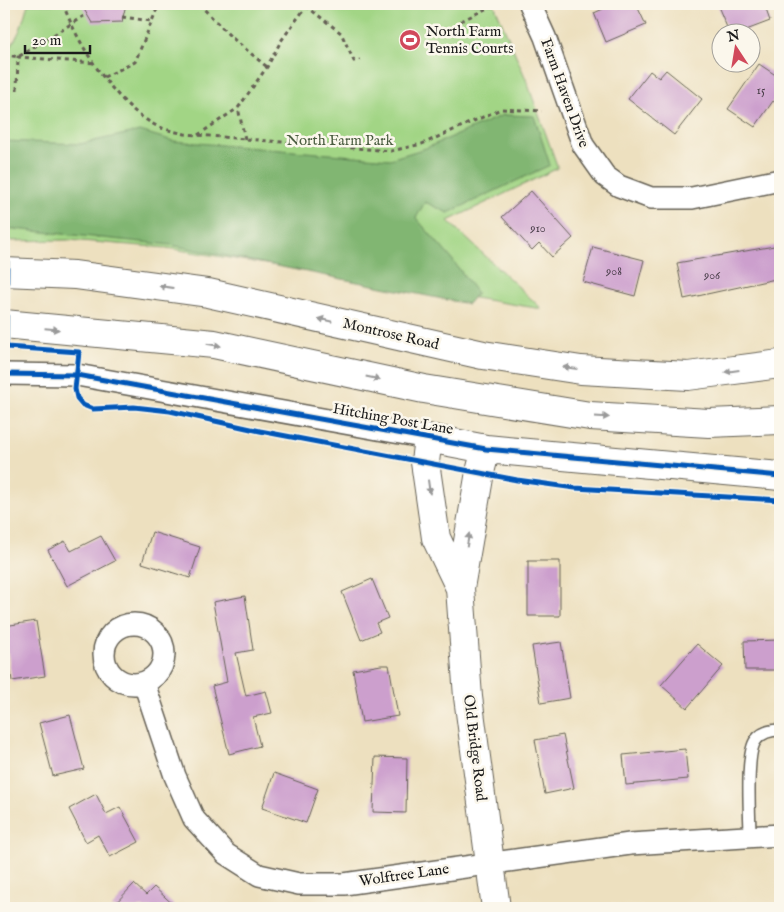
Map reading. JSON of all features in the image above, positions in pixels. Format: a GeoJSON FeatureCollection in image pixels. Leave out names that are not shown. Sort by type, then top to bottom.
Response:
{"type":"FeatureCollection","features":[{"type":"Feature","properties":{"kind":"main road","name":"Montrose Road"},"geometry":{"type":"LineString","coordinates":[[4,272],[75,275],[208,293],[483,355],[581,370],[688,376],[780,364]]}},
{"type":"Feature","properties":{"kind":"main road"},"geometry":{"type":"LineString","coordinates":[[4,324],[214,344],[424,389],[590,416],[709,423],[780,420]]}},
{"type":"Feature","properties":{"kind":"main road","name":"Hitching Post Lane"},"geometry":{"type":"LineString","coordinates":[[428,438],[486,449],[780,476]]}},
{"type":"Feature","properties":{"kind":"main road","name":"Old Bridge Road"},"geometry":{"type":"LineString","coordinates":[[428,438],[426,462],[436,538],[460,588]]}},
{"type":"Feature","properties":{"kind":"main road","name":"Old Bridge Road"},"geometry":{"type":"LineString","coordinates":[[486,449],[480,472],[460,588],[468,697],[496,908]]}},
{"type":"Feature","properties":{"kind":"street","name":"Farm Haven Drive"},"geometry":{"type":"LineString","coordinates":[[530,4],[545,37],[583,145],[605,176],[619,186],[651,198],[692,198],[780,180]]}},
{"type":"Feature","properties":{"kind":"street","name":"Hitching Post Lane"},"geometry":{"type":"LineString","coordinates":[[4,374],[76,375],[428,438]]}},
{"type":"Feature","properties":{"kind":"street","name":"Wolftree Lane"},"geometry":{"type":"LineString","coordinates":[[144,683],[175,776],[194,819],[226,854],[259,875],[299,884],[344,884],[630,844],[750,835],[780,835]]}},
{"type":"Feature","properties":{"kind":"lane"},"geometry":{"type":"LineString","coordinates":[[750,835],[750,754],[756,740],[769,730],[780,730]]}},
{"type":"Feature","properties":{"kind":"path"},"geometry":{"type":"LineString","coordinates":[[63,4],[70,24],[115,93],[141,116],[160,127],[198,135],[391,152],[422,144],[501,110],[542,111]]}},
{"type":"Feature","properties":{"kind":"path"},"geometry":{"type":"LineString","coordinates":[[104,76],[135,62],[156,9],[190,4]]}},
{"type":"Feature","properties":{"kind":"path"},"geometry":{"type":"LineString","coordinates":[[199,4],[230,36],[267,67]]}},
{"type":"Feature","properties":{"kind":"path"},"geometry":{"type":"LineString","coordinates":[[461,21],[496,4]]}},
{"type":"Feature","properties":{"kind":"path"},"geometry":{"type":"LineString","coordinates":[[198,135],[238,108],[267,67],[281,41],[307,5],[342,33],[354,62],[360,60]]}},
{"type":"Feature","properties":{"kind":"path"},"geometry":{"type":"LineString","coordinates":[[18,57],[87,14]]}},
{"type":"Feature","properties":{"kind":"path"},"geometry":{"type":"LineString","coordinates":[[122,17],[152,21]]}},
{"type":"Feature","properties":{"kind":"path"},"geometry":{"type":"LineString","coordinates":[[4,54],[96,64]]}},
{"type":"Feature","properties":{"kind":"path"},"geometry":{"type":"LineString","coordinates":[[17,90],[18,57]]}},
{"type":"Feature","properties":{"kind":"path"},"geometry":{"type":"LineString","coordinates":[[238,108],[245,139]]}},
{"type":"Feature","properties":{"kind":"green space","name":"North Farm Park"},"geometry":{"type":"Polygon","coordinates":[[[28,4],[494,4],[526,79],[558,168],[448,221],[542,309],[167,248],[69,240],[4,241],[4,60],[20,30],[28,4]]]}},
{"type":"Feature","properties":{"kind":"green space"},"geometry":{"type":"Polygon","coordinates":[[[503,115],[534,116],[550,165],[448,213],[425,202],[416,218],[451,258],[477,293],[468,304],[171,245],[4,228],[4,141],[80,144],[140,131],[173,141],[390,159],[426,148],[503,115]]]}},
{"type":"Feature","properties":{"kind":"building"},"geometry":{"type":"Polygon","coordinates":[[[81,4],[126,4],[122,22],[92,23],[81,4]]]}},
{"type":"Feature","properties":{"kind":"building"},"geometry":{"type":"Polygon","coordinates":[[[600,4],[636,4],[646,25],[606,42],[594,13],[603,9],[600,4]]]}},
{"type":"Feature","properties":{"kind":"building"},"geometry":{"type":"Polygon","coordinates":[[[717,4],[764,4],[770,21],[762,24],[762,22],[725,22],[717,4]]]}},
{"type":"Feature","properties":{"kind":"building"},"geometry":{"type":"Polygon","coordinates":[[[762,66],[780,78],[780,106],[773,101],[755,127],[728,109],[753,72],[762,72],[762,66]]]}},
{"type":"Feature","properties":{"kind":"building"},"geometry":{"type":"Polygon","coordinates":[[[666,70],[702,99],[674,135],[628,99],[650,71],[659,78],[666,70]]]}},
{"type":"Feature","properties":{"kind":"building"},"geometry":{"type":"Polygon","coordinates":[[[531,191],[573,238],[552,257],[539,243],[532,250],[502,217],[531,191]]]}},
{"type":"Feature","properties":{"kind":"building"},"geometry":{"type":"Polygon","coordinates":[[[780,245],[780,278],[684,299],[677,263],[780,245]]]}},
{"type":"Feature","properties":{"kind":"building"},"geometry":{"type":"Polygon","coordinates":[[[593,247],[644,260],[635,296],[583,282],[593,247]]]}},
{"type":"Feature","properties":{"kind":"building"},"geometry":{"type":"Polygon","coordinates":[[[152,532],[200,547],[190,578],[142,563],[152,532]]]}},
{"type":"Feature","properties":{"kind":"building"},"geometry":{"type":"Polygon","coordinates":[[[101,536],[115,561],[67,586],[48,550],[65,541],[71,551],[101,536]]]}},
{"type":"Feature","properties":{"kind":"building"},"geometry":{"type":"Polygon","coordinates":[[[528,561],[560,561],[560,616],[528,616],[528,561]]]}},
{"type":"Feature","properties":{"kind":"building"},"geometry":{"type":"Polygon","coordinates":[[[372,579],[388,618],[376,623],[380,632],[361,640],[342,592],[372,579]]]}},
{"type":"Feature","properties":{"kind":"building"},"geometry":{"type":"Polygon","coordinates":[[[245,596],[253,650],[236,653],[246,696],[266,691],[272,713],[253,717],[260,746],[229,754],[212,686],[227,682],[213,602],[245,596]]]}},
{"type":"Feature","properties":{"kind":"building"},"geometry":{"type":"Polygon","coordinates":[[[36,621],[45,676],[12,681],[4,626],[36,621]]]}},
{"type":"Feature","properties":{"kind":"building"},"geometry":{"type":"Polygon","coordinates":[[[780,640],[780,670],[745,670],[744,641],[780,640]]]}},
{"type":"Feature","properties":{"kind":"building"},"geometry":{"type":"Polygon","coordinates":[[[561,642],[570,698],[541,703],[532,646],[561,642]]]}},
{"type":"Feature","properties":{"kind":"building"},"geometry":{"type":"Polygon","coordinates":[[[697,644],[723,666],[687,708],[661,685],[697,644]]]}},
{"type":"Feature","properties":{"kind":"building"},"geometry":{"type":"Polygon","coordinates":[[[389,665],[398,716],[362,722],[353,670],[389,665]]]}},
{"type":"Feature","properties":{"kind":"building"},"geometry":{"type":"Polygon","coordinates":[[[70,715],[84,769],[53,776],[39,723],[70,715]]]}},
{"type":"Feature","properties":{"kind":"building"},"geometry":{"type":"Polygon","coordinates":[[[563,735],[574,788],[545,794],[535,740],[563,735]]]}},
{"type":"Feature","properties":{"kind":"building"},"geometry":{"type":"Polygon","coordinates":[[[685,749],[688,779],[626,785],[623,755],[685,749]]]}},
{"type":"Feature","properties":{"kind":"building"},"geometry":{"type":"Polygon","coordinates":[[[375,757],[407,758],[406,813],[373,812],[375,757]]]}},
{"type":"Feature","properties":{"kind":"building"},"geometry":{"type":"Polygon","coordinates":[[[274,773],[318,789],[306,823],[262,808],[274,773]]]}},
{"type":"Feature","properties":{"kind":"building"},"geometry":{"type":"Polygon","coordinates":[[[96,794],[106,814],[120,807],[139,842],[110,857],[98,835],[86,842],[69,809],[96,794]]]}},
{"type":"Feature","properties":{"kind":"building"},"geometry":{"type":"Polygon","coordinates":[[[134,884],[146,895],[154,887],[177,908],[111,908],[134,884]]]}},
{"type":"Feature","properties":{"kind":"cycle path"},"geometry":{"type":"LineString","coordinates":[[4,241],[7,241],[6,347],[79,352],[75,389],[77,398],[83,405],[93,409],[134,407],[170,411],[260,431],[517,480],[575,488],[780,500]]}},
{"type":"Feature","properties":{"kind":"cycle path"},"geometry":{"type":"LineString","coordinates":[[4,374],[77,375],[486,449],[780,476]]}},
{"type":"Feature","properties":{"kind":"place","name":"North Farm Tennis Courts"},"geometry":{"type":"Point","coordinates":[410,40]}}]}
